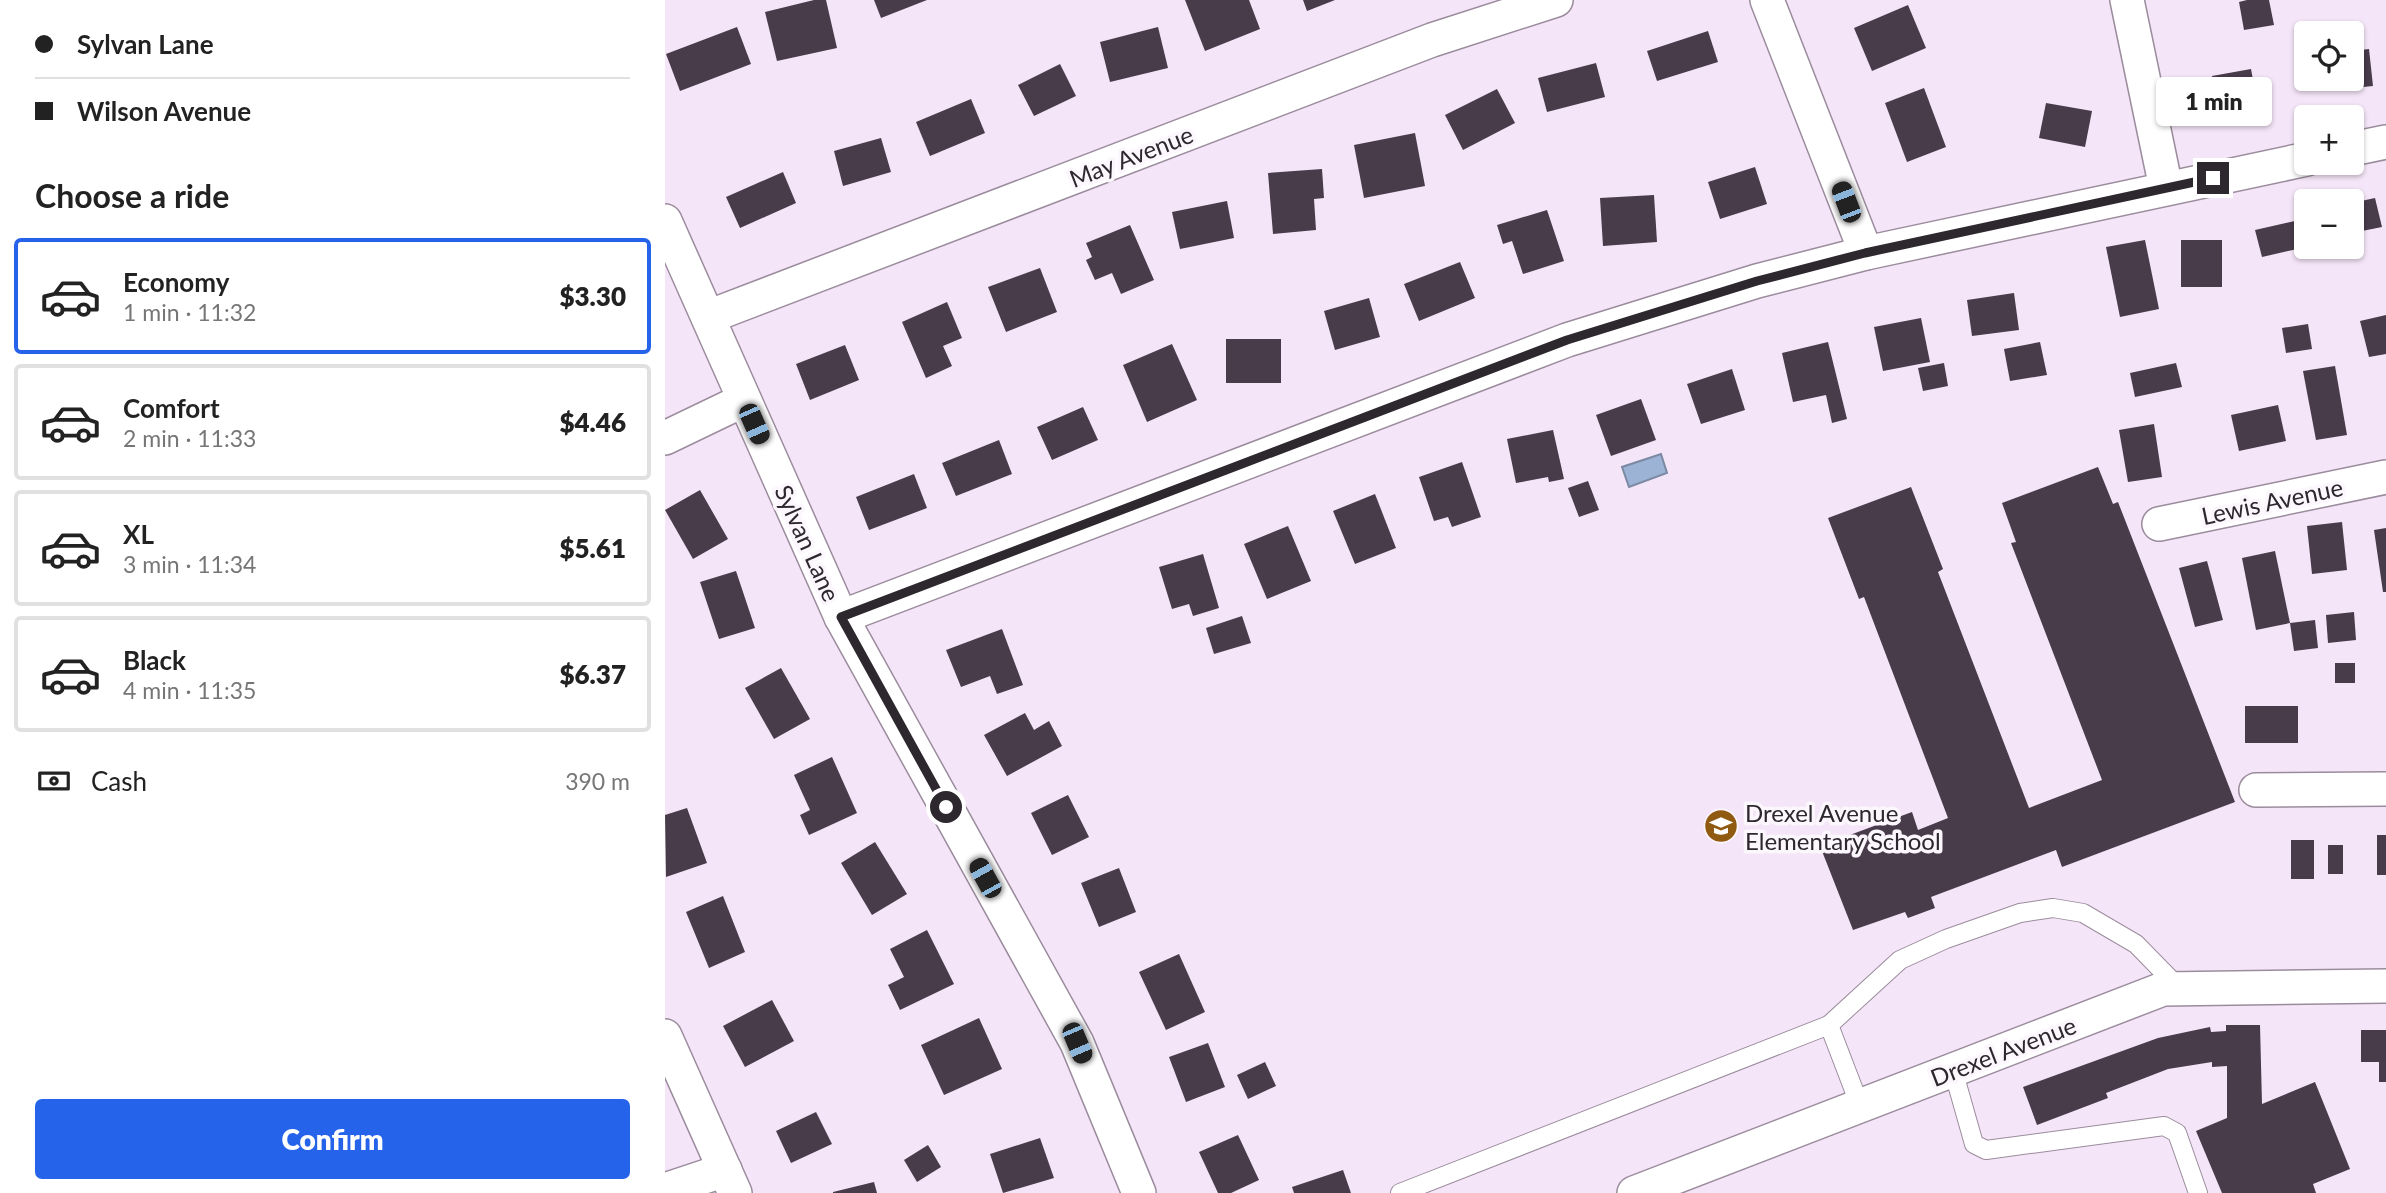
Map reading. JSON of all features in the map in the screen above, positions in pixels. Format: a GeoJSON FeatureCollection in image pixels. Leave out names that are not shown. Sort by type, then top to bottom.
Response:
{"type":"FeatureCollection","features":[{"type":"Feature","properties":{"kind":"street","name":"May Avenue"},"geometry":{"type":"LineString","coordinates":[[708,317],[1432,40],[1556,0]]}},
{"type":"Feature","properties":{"kind":"street"},"geometry":{"type":"LineString","coordinates":[[1767,0],[1865,253]]}},
{"type":"Feature","properties":{"kind":"street"},"geometry":{"type":"LineString","coordinates":[[2127,0],[2166,188]]}},
{"type":"Feature","properties":{"kind":"street"},"geometry":{"type":"LineString","coordinates":[[2364,147],[2386,142]]}},
{"type":"Feature","properties":{"kind":"street"},"geometry":{"type":"LineString","coordinates":[[841,617],[1567,340],[1757,281],[1865,253],[2294,162]]}},
{"type":"Feature","properties":{"kind":"street","name":"Sylvan Lane"},"geometry":{"type":"LineString","coordinates":[[665,221],[841,617],[1077,1043],[1139,1193]]}},
{"type":"Feature","properties":{"kind":"street"},"geometry":{"type":"LineString","coordinates":[[665,438],[744,400]]}},
{"type":"Feature","properties":{"kind":"street","name":"Lewis Avenue"},"geometry":{"type":"LineString","coordinates":[[2159,524],[2386,477]]}},
{"type":"Feature","properties":{"kind":"street"},"geometry":{"type":"LineString","coordinates":[[2256,790],[2386,789]]}},
{"type":"Feature","properties":{"kind":"street","name":"Drexel Avenue"},"geometry":{"type":"LineString","coordinates":[[1634,1193],[2163,989],[2386,986]]}},
{"type":"Feature","properties":{"kind":"street"},"geometry":{"type":"LineString","coordinates":[[665,1036],[730,1181],[665,1190]]}},
{"type":"Feature","properties":{"kind":"lane"},"geometry":{"type":"LineString","coordinates":[[1400,1193],[1829,1025],[1900,960],[1946,939],[2020,913],[2053,908],[2083,913],[2136,944],[2180,989]]}},
{"type":"Feature","properties":{"kind":"lane"},"geometry":{"type":"LineString","coordinates":[[1829,1025],[1860,1106]]}},
{"type":"Feature","properties":{"kind":"lane"},"geometry":{"type":"LineString","coordinates":[[1953,1070],[1974,1144],[1986,1150],[2164,1126],[2177,1133],[2198,1193]]}},
{"type":"Feature","properties":{"kind":"water"},"geometry":{"type":"Polygon","coordinates":[[[1661,454],[1667,473],[1629,487],[1622,467],[1661,454]]]}},
{"type":"Feature","properties":{"kind":"building"},"geometry":{"type":"Polygon","coordinates":[[[814,0],[826,0],[837,48],[777,61],[765,12],[814,0]]]}},
{"type":"Feature","properties":{"kind":"building"},"geometry":{"type":"Polygon","coordinates":[[[874,0],[927,0],[881,18],[874,0]]]}},
{"type":"Feature","properties":{"kind":"building"},"geometry":{"type":"Polygon","coordinates":[[[1185,0],[1249,0],[1260,29],[1205,51],[1185,0]]]}},
{"type":"Feature","properties":{"kind":"building"},"geometry":{"type":"Polygon","coordinates":[[[1303,0],[1335,0],[1307,11],[1303,0]]]}},
{"type":"Feature","properties":{"kind":"building"},"geometry":{"type":"Polygon","coordinates":[[[2269,0],[2274,25],[2244,30],[2239,2],[2269,0]]]}},
{"type":"Feature","properties":{"kind":"building"},"geometry":{"type":"Polygon","coordinates":[[[1908,5],[1926,48],[1872,71],[1854,28],[1908,5]]]}},
{"type":"Feature","properties":{"kind":"building"},"geometry":{"type":"Polygon","coordinates":[[[737,27],[751,64],[680,91],[666,54],[737,27]]]}},
{"type":"Feature","properties":{"kind":"building"},"geometry":{"type":"Polygon","coordinates":[[[1158,27],[1168,68],[1110,82],[1100,42],[1158,27]]]}},
{"type":"Feature","properties":{"kind":"building"},"geometry":{"type":"Polygon","coordinates":[[[1708,31],[1718,62],[1657,81],[1647,51],[1708,31]]]}},
{"type":"Feature","properties":{"kind":"building"},"geometry":{"type":"Polygon","coordinates":[[[2369,49],[2373,86],[2364,87],[2364,50],[2369,49]]]}},
{"type":"Feature","properties":{"kind":"building"},"geometry":{"type":"Polygon","coordinates":[[[1596,63],[1605,97],[1547,112],[1538,78],[1596,63]]]}},
{"type":"Feature","properties":{"kind":"building"},"geometry":{"type":"Polygon","coordinates":[[[1060,64],[1076,96],[1034,116],[1018,85],[1060,64]]]}},
{"type":"Feature","properties":{"kind":"building"},"geometry":{"type":"Polygon","coordinates":[[[2251,69],[2258,106],[2219,113],[2212,76],[2251,69]]]}},
{"type":"Feature","properties":{"kind":"building"},"geometry":{"type":"Polygon","coordinates":[[[1924,88],[1946,147],[1907,162],[1885,103],[1924,88]]]}},
{"type":"Feature","properties":{"kind":"building"},"geometry":{"type":"Polygon","coordinates":[[[1497,89],[1515,123],[1463,150],[1445,115],[1497,89]]]}},
{"type":"Feature","properties":{"kind":"building"},"geometry":{"type":"Polygon","coordinates":[[[971,99],[985,133],[930,156],[916,122],[971,99]]]}},
{"type":"Feature","properties":{"kind":"building"},"geometry":{"type":"Polygon","coordinates":[[[2046,103],[2092,111],[2085,147],[2039,138],[2046,103]]]}},
{"type":"Feature","properties":{"kind":"building"},"geometry":{"type":"Polygon","coordinates":[[[1415,133],[1425,186],[1364,198],[1354,145],[1415,133]]]}},
{"type":"Feature","properties":{"kind":"building"},"geometry":{"type":"Polygon","coordinates":[[[881,138],[891,172],[843,186],[834,151],[881,138]]]}},
{"type":"Feature","properties":{"kind":"building"},"geometry":{"type":"Polygon","coordinates":[[[1755,167],[1767,204],[1720,219],[1708,182],[1755,167]]]}},
{"type":"Feature","properties":{"kind":"building"},"geometry":{"type":"Polygon","coordinates":[[[1322,169],[1324,198],[1314,199],[1316,230],[1273,234],[1268,173],[1322,169]]]}},
{"type":"Feature","properties":{"kind":"building"},"geometry":{"type":"Polygon","coordinates":[[[783,172],[796,203],[740,228],[726,197],[783,172]]]}},
{"type":"Feature","properties":{"kind":"building"},"geometry":{"type":"Polygon","coordinates":[[[1654,195],[1657,242],[1603,246],[1600,198],[1654,195]]]}},
{"type":"Feature","properties":{"kind":"building"},"geometry":{"type":"Polygon","coordinates":[[[2375,198],[2382,227],[2364,231],[2364,200],[2375,198]]]}},
{"type":"Feature","properties":{"kind":"building"},"geometry":{"type":"Polygon","coordinates":[[[1227,201],[1234,238],[1180,249],[1172,212],[1227,201]]]}},
{"type":"Feature","properties":{"kind":"building"},"geometry":{"type":"Polygon","coordinates":[[[1547,210],[1564,261],[1523,274],[1512,241],[1503,244],[1497,225],[1547,210]]]}},
{"type":"Feature","properties":{"kind":"building"},"geometry":{"type":"Polygon","coordinates":[[[2294,221],[2294,250],[2262,257],[2255,230],[2294,221]]]}},
{"type":"Feature","properties":{"kind":"building"},"geometry":{"type":"Polygon","coordinates":[[[1130,225],[1154,280],[1121,294],[1112,273],[1095,280],[1086,260],[1092,257],[1086,243],[1130,225]]]}},
{"type":"Feature","properties":{"kind":"building"},"geometry":{"type":"Polygon","coordinates":[[[2145,240],[2159,309],[2120,317],[2106,247],[2145,240]]]}},
{"type":"Feature","properties":{"kind":"building"},"geometry":{"type":"Polygon","coordinates":[[[2181,240],[2222,240],[2222,287],[2181,287],[2181,240]]]}},
{"type":"Feature","properties":{"kind":"building"},"geometry":{"type":"Polygon","coordinates":[[[1460,262],[1475,298],[1419,321],[1404,284],[1460,262]]]}},
{"type":"Feature","properties":{"kind":"building"},"geometry":{"type":"Polygon","coordinates":[[[1040,268],[1057,312],[1006,332],[988,287],[1040,268]]]}},
{"type":"Feature","properties":{"kind":"building"},"geometry":{"type":"Polygon","coordinates":[[[2014,293],[2019,330],[1972,336],[1967,300],[2014,293]]]}},
{"type":"Feature","properties":{"kind":"building"},"geometry":{"type":"Polygon","coordinates":[[[1369,298],[1380,337],[1335,350],[1324,311],[1369,298]]]}},
{"type":"Feature","properties":{"kind":"building"},"geometry":{"type":"Polygon","coordinates":[[[947,302],[962,338],[943,346],[952,366],[926,378],[902,322],[947,302]]]}},
{"type":"Feature","properties":{"kind":"building"},"geometry":{"type":"Polygon","coordinates":[[[2386,315],[2386,354],[2369,357],[2360,321],[2386,315]]]}},
{"type":"Feature","properties":{"kind":"building"},"geometry":{"type":"Polygon","coordinates":[[[1921,318],[1930,362],[1883,371],[1874,327],[1921,318]]]}},
{"type":"Feature","properties":{"kind":"building"},"geometry":{"type":"Polygon","coordinates":[[[2308,324],[2312,349],[2286,353],[2282,328],[2308,324]]]}},
{"type":"Feature","properties":{"kind":"building"},"geometry":{"type":"Polygon","coordinates":[[[1226,339],[1281,339],[1281,383],[1226,383],[1226,339]]]}},
{"type":"Feature","properties":{"kind":"building"},"geometry":{"type":"Polygon","coordinates":[[[1828,342],[1847,419],[1832,423],[1826,395],[1793,402],[1782,353],[1828,342]]]}},
{"type":"Feature","properties":{"kind":"building"},"geometry":{"type":"Polygon","coordinates":[[[2040,342],[2047,375],[2010,381],[2004,349],[2040,342]]]}},
{"type":"Feature","properties":{"kind":"building"},"geometry":{"type":"Polygon","coordinates":[[[1172,344],[1197,400],[1147,422],[1123,365],[1172,344]]]}},
{"type":"Feature","properties":{"kind":"building"},"geometry":{"type":"Polygon","coordinates":[[[845,345],[859,380],[810,400],[796,364],[845,345]]]}},
{"type":"Feature","properties":{"kind":"building"},"geometry":{"type":"Polygon","coordinates":[[[1944,363],[1948,386],[1923,391],[1918,368],[1944,363]]]}},
{"type":"Feature","properties":{"kind":"building"},"geometry":{"type":"Polygon","coordinates":[[[2176,363],[2182,387],[2135,397],[2130,373],[2176,363]]]}},
{"type":"Feature","properties":{"kind":"building"},"geometry":{"type":"Polygon","coordinates":[[[2335,366],[2347,435],[2316,440],[2303,371],[2335,366]]]}},
{"type":"Feature","properties":{"kind":"building"},"geometry":{"type":"Polygon","coordinates":[[[1732,369],[1745,410],[1701,424],[1687,384],[1732,369]]]}},
{"type":"Feature","properties":{"kind":"building"},"geometry":{"type":"Polygon","coordinates":[[[1641,399],[1656,440],[1611,456],[1596,415],[1641,399]]]}},
{"type":"Feature","properties":{"kind":"building"},"geometry":{"type":"Polygon","coordinates":[[[2278,405],[2286,441],[2239,451],[2231,415],[2278,405]]]}},
{"type":"Feature","properties":{"kind":"building"},"geometry":{"type":"Polygon","coordinates":[[[1083,407],[1098,440],[1052,460],[1037,427],[1083,407]]]}},
{"type":"Feature","properties":{"kind":"building"},"geometry":{"type":"Polygon","coordinates":[[[2154,424],[2162,477],[2128,482],[2119,430],[2154,424]]]}},
{"type":"Feature","properties":{"kind":"building"},"geometry":{"type":"Polygon","coordinates":[[[1553,430],[1564,479],[1549,482],[1548,477],[1516,483],[1507,439],[1553,430]]]}},
{"type":"Feature","properties":{"kind":"building"},"geometry":{"type":"Polygon","coordinates":[[[999,440],[1012,474],[956,496],[942,463],[999,440]]]}},
{"type":"Feature","properties":{"kind":"building"},"geometry":{"type":"Polygon","coordinates":[[[1462,462],[1481,517],[1452,527],[1448,517],[1434,521],[1419,477],[1462,462]]]}},
{"type":"Feature","properties":{"kind":"building"},"geometry":{"type":"Polygon","coordinates":[[[2098,467],[2113,504],[2118,502],[2235,802],[2062,867],[2056,850],[1931,897],[1935,908],[1908,918],[1905,912],[1853,930],[1820,846],[1912,812],[1918,830],[1948,818],[1864,597],[1859,599],[1828,518],[1911,487],[1943,569],[1938,572],[2029,808],[2102,780],[2011,543],[2016,542],[2002,503],[2098,467]]]}},
{"type":"Feature","properties":{"kind":"building"},"geometry":{"type":"Polygon","coordinates":[[[914,474],[927,508],[869,530],[856,497],[914,474]]]}},
{"type":"Feature","properties":{"kind":"building"},"geometry":{"type":"Polygon","coordinates":[[[1588,481],[1599,510],[1579,517],[1568,488],[1588,481]]]}},
{"type":"Feature","properties":{"kind":"building"},"geometry":{"type":"Polygon","coordinates":[[[700,490],[728,539],[693,559],[665,510],[700,490]]]}},
{"type":"Feature","properties":{"kind":"building"},"geometry":{"type":"Polygon","coordinates":[[[1375,494],[1396,548],[1355,564],[1333,511],[1375,494]]]}},
{"type":"Feature","properties":{"kind":"building"},"geometry":{"type":"Polygon","coordinates":[[[2342,522],[2347,570],[2312,574],[2307,526],[2342,522]]]}},
{"type":"Feature","properties":{"kind":"building"},"geometry":{"type":"Polygon","coordinates":[[[1288,526],[1311,581],[1267,599],[1244,544],[1288,526]]]}},
{"type":"Feature","properties":{"kind":"building"},"geometry":{"type":"Polygon","coordinates":[[[2386,528],[2386,592],[2383,592],[2374,530],[2386,528]]]}},
{"type":"Feature","properties":{"kind":"building"},"geometry":{"type":"Polygon","coordinates":[[[2275,551],[2290,623],[2256,630],[2242,558],[2275,551]]]}},
{"type":"Feature","properties":{"kind":"building"},"geometry":{"type":"Polygon","coordinates":[[[1203,554],[1219,608],[1193,616],[1189,604],[1172,609],[1159,567],[1203,554]]]}},
{"type":"Feature","properties":{"kind":"building"},"geometry":{"type":"Polygon","coordinates":[[[2207,561],[2223,620],[2195,627],[2179,568],[2207,561]]]}},
{"type":"Feature","properties":{"kind":"building"},"geometry":{"type":"Polygon","coordinates":[[[736,571],[755,628],[719,639],[700,582],[736,571]]]}},
{"type":"Feature","properties":{"kind":"building"},"geometry":{"type":"Polygon","coordinates":[[[2354,612],[2356,640],[2328,643],[2326,615],[2354,612]]]}},
{"type":"Feature","properties":{"kind":"building"},"geometry":{"type":"Polygon","coordinates":[[[1242,616],[1251,643],[1214,654],[1206,628],[1242,616]]]}},
{"type":"Feature","properties":{"kind":"building"},"geometry":{"type":"Polygon","coordinates":[[[2315,620],[2318,648],[2294,651],[2290,623],[2315,620]]]}},
{"type":"Feature","properties":{"kind":"building"},"geometry":{"type":"Polygon","coordinates":[[[1002,629],[1023,685],[997,694],[990,676],[961,687],[946,650],[1002,629]]]}},
{"type":"Feature","properties":{"kind":"building"},"geometry":{"type":"Polygon","coordinates":[[[2335,663],[2355,663],[2355,683],[2335,683],[2335,663]]]}},
{"type":"Feature","properties":{"kind":"building"},"geometry":{"type":"Polygon","coordinates":[[[781,668],[810,719],[774,739],[745,688],[781,668]]]}},
{"type":"Feature","properties":{"kind":"building"},"geometry":{"type":"Polygon","coordinates":[[[2245,706],[2298,706],[2298,743],[2245,743],[2245,706]]]}},
{"type":"Feature","properties":{"kind":"building"},"geometry":{"type":"Polygon","coordinates":[[[1025,713],[1034,730],[1049,721],[1062,746],[1007,776],[984,735],[1025,713]]]}},
{"type":"Feature","properties":{"kind":"building"},"geometry":{"type":"Polygon","coordinates":[[[832,757],[857,813],[809,835],[800,815],[810,810],[794,775],[832,757]]]}},
{"type":"Feature","properties":{"kind":"building"},"geometry":{"type":"Polygon","coordinates":[[[1068,795],[1089,837],[1052,855],[1031,813],[1068,795]]]}},
{"type":"Feature","properties":{"kind":"building"},"geometry":{"type":"Polygon","coordinates":[[[687,808],[707,863],[666,877],[665,815],[687,808]]]}},
{"type":"Feature","properties":{"kind":"building"},"geometry":{"type":"Polygon","coordinates":[[[2377,835],[2386,835],[2386,875],[2377,875],[2377,835]]]}},
{"type":"Feature","properties":{"kind":"building"},"geometry":{"type":"Polygon","coordinates":[[[2291,840],[2314,840],[2314,879],[2291,879],[2291,840]]]}},
{"type":"Feature","properties":{"kind":"building"},"geometry":{"type":"Polygon","coordinates":[[[875,842],[907,894],[872,915],[841,863],[875,842]]]}},
{"type":"Feature","properties":{"kind":"building"},"geometry":{"type":"Polygon","coordinates":[[[2328,845],[2343,845],[2343,874],[2328,874],[2328,845]]]}},
{"type":"Feature","properties":{"kind":"building"},"geometry":{"type":"Polygon","coordinates":[[[1119,868],[1136,912],[1099,927],[1081,883],[1119,868]]]}},
{"type":"Feature","properties":{"kind":"building"},"geometry":{"type":"Polygon","coordinates":[[[723,896],[745,952],[709,968],[686,912],[723,896]]]}},
{"type":"Feature","properties":{"kind":"building"},"geometry":{"type":"Polygon","coordinates":[[[927,930],[954,984],[900,1010],[888,985],[904,977],[890,949],[927,930]]]}},
{"type":"Feature","properties":{"kind":"building"},"geometry":{"type":"Polygon","coordinates":[[[1179,954],[1205,1012],[1166,1030],[1139,972],[1179,954]]]}},
{"type":"Feature","properties":{"kind":"building"},"geometry":{"type":"Polygon","coordinates":[[[772,1000],[794,1041],[745,1067],[723,1026],[772,1000]]]}},
{"type":"Feature","properties":{"kind":"building"},"geometry":{"type":"Polygon","coordinates":[[[979,1018],[1002,1069],[944,1095],[921,1045],[979,1018]]]}},
{"type":"Feature","properties":{"kind":"building"},"geometry":{"type":"Polygon","coordinates":[[[2226,1025],[2260,1025],[2262,1104],[2315,1082],[2350,1169],[2313,1184],[2316,1193],[2222,1193],[2196,1131],[2227,1118],[2227,1066],[2212,1067],[2212,1062],[2168,1069],[2106,1093],[2108,1098],[2037,1125],[2023,1087],[2158,1038],[2210,1027],[2211,1032],[2226,1031],[2226,1025]]]}},
{"type":"Feature","properties":{"kind":"building"},"geometry":{"type":"Polygon","coordinates":[[[2361,1030],[2386,1030],[2386,1082],[2379,1082],[2379,1062],[2361,1062],[2361,1030]]]}},
{"type":"Feature","properties":{"kind":"building"},"geometry":{"type":"Polygon","coordinates":[[[1208,1043],[1225,1087],[1186,1102],[1169,1057],[1208,1043]]]}},
{"type":"Feature","properties":{"kind":"building"},"geometry":{"type":"Polygon","coordinates":[[[1265,1062],[1276,1086],[1248,1099],[1237,1075],[1265,1062]]]}},
{"type":"Feature","properties":{"kind":"building"},"geometry":{"type":"Polygon","coordinates":[[[816,1112],[832,1144],[791,1163],[776,1131],[816,1112]]]}},
{"type":"Feature","properties":{"kind":"building"},"geometry":{"type":"Polygon","coordinates":[[[1238,1135],[1259,1180],[1231,1193],[1218,1193],[1199,1152],[1238,1135]]]}},
{"type":"Feature","properties":{"kind":"building"},"geometry":{"type":"Polygon","coordinates":[[[1040,1138],[1054,1178],[1003,1193],[990,1154],[1040,1138]]]}},
{"type":"Feature","properties":{"kind":"building"},"geometry":{"type":"Polygon","coordinates":[[[928,1145],[941,1167],[917,1182],[904,1160],[928,1145]]]}},
{"type":"Feature","properties":{"kind":"building"},"geometry":{"type":"Polygon","coordinates":[[[1343,1170],[1351,1193],[1294,1193],[1292,1187],[1343,1170]]]}},
{"type":"Feature","properties":{"kind":"building"},"geometry":{"type":"Polygon","coordinates":[[[874,1182],[877,1193],[833,1193],[833,1192],[874,1182]]]}},
{"type":"Feature","properties":{"kind":"place","name":"Drexel Avenue Elementary School"},"geometry":{"type":"Point","coordinates":[1721,826]}},
{"type":"Feature","properties":{"kind":"route"},"geometry":{"type":"LineString","coordinates":[[946,807],[841,617],[1567,340],[1757,281],[1865,253],[2213,178]]}}]}
